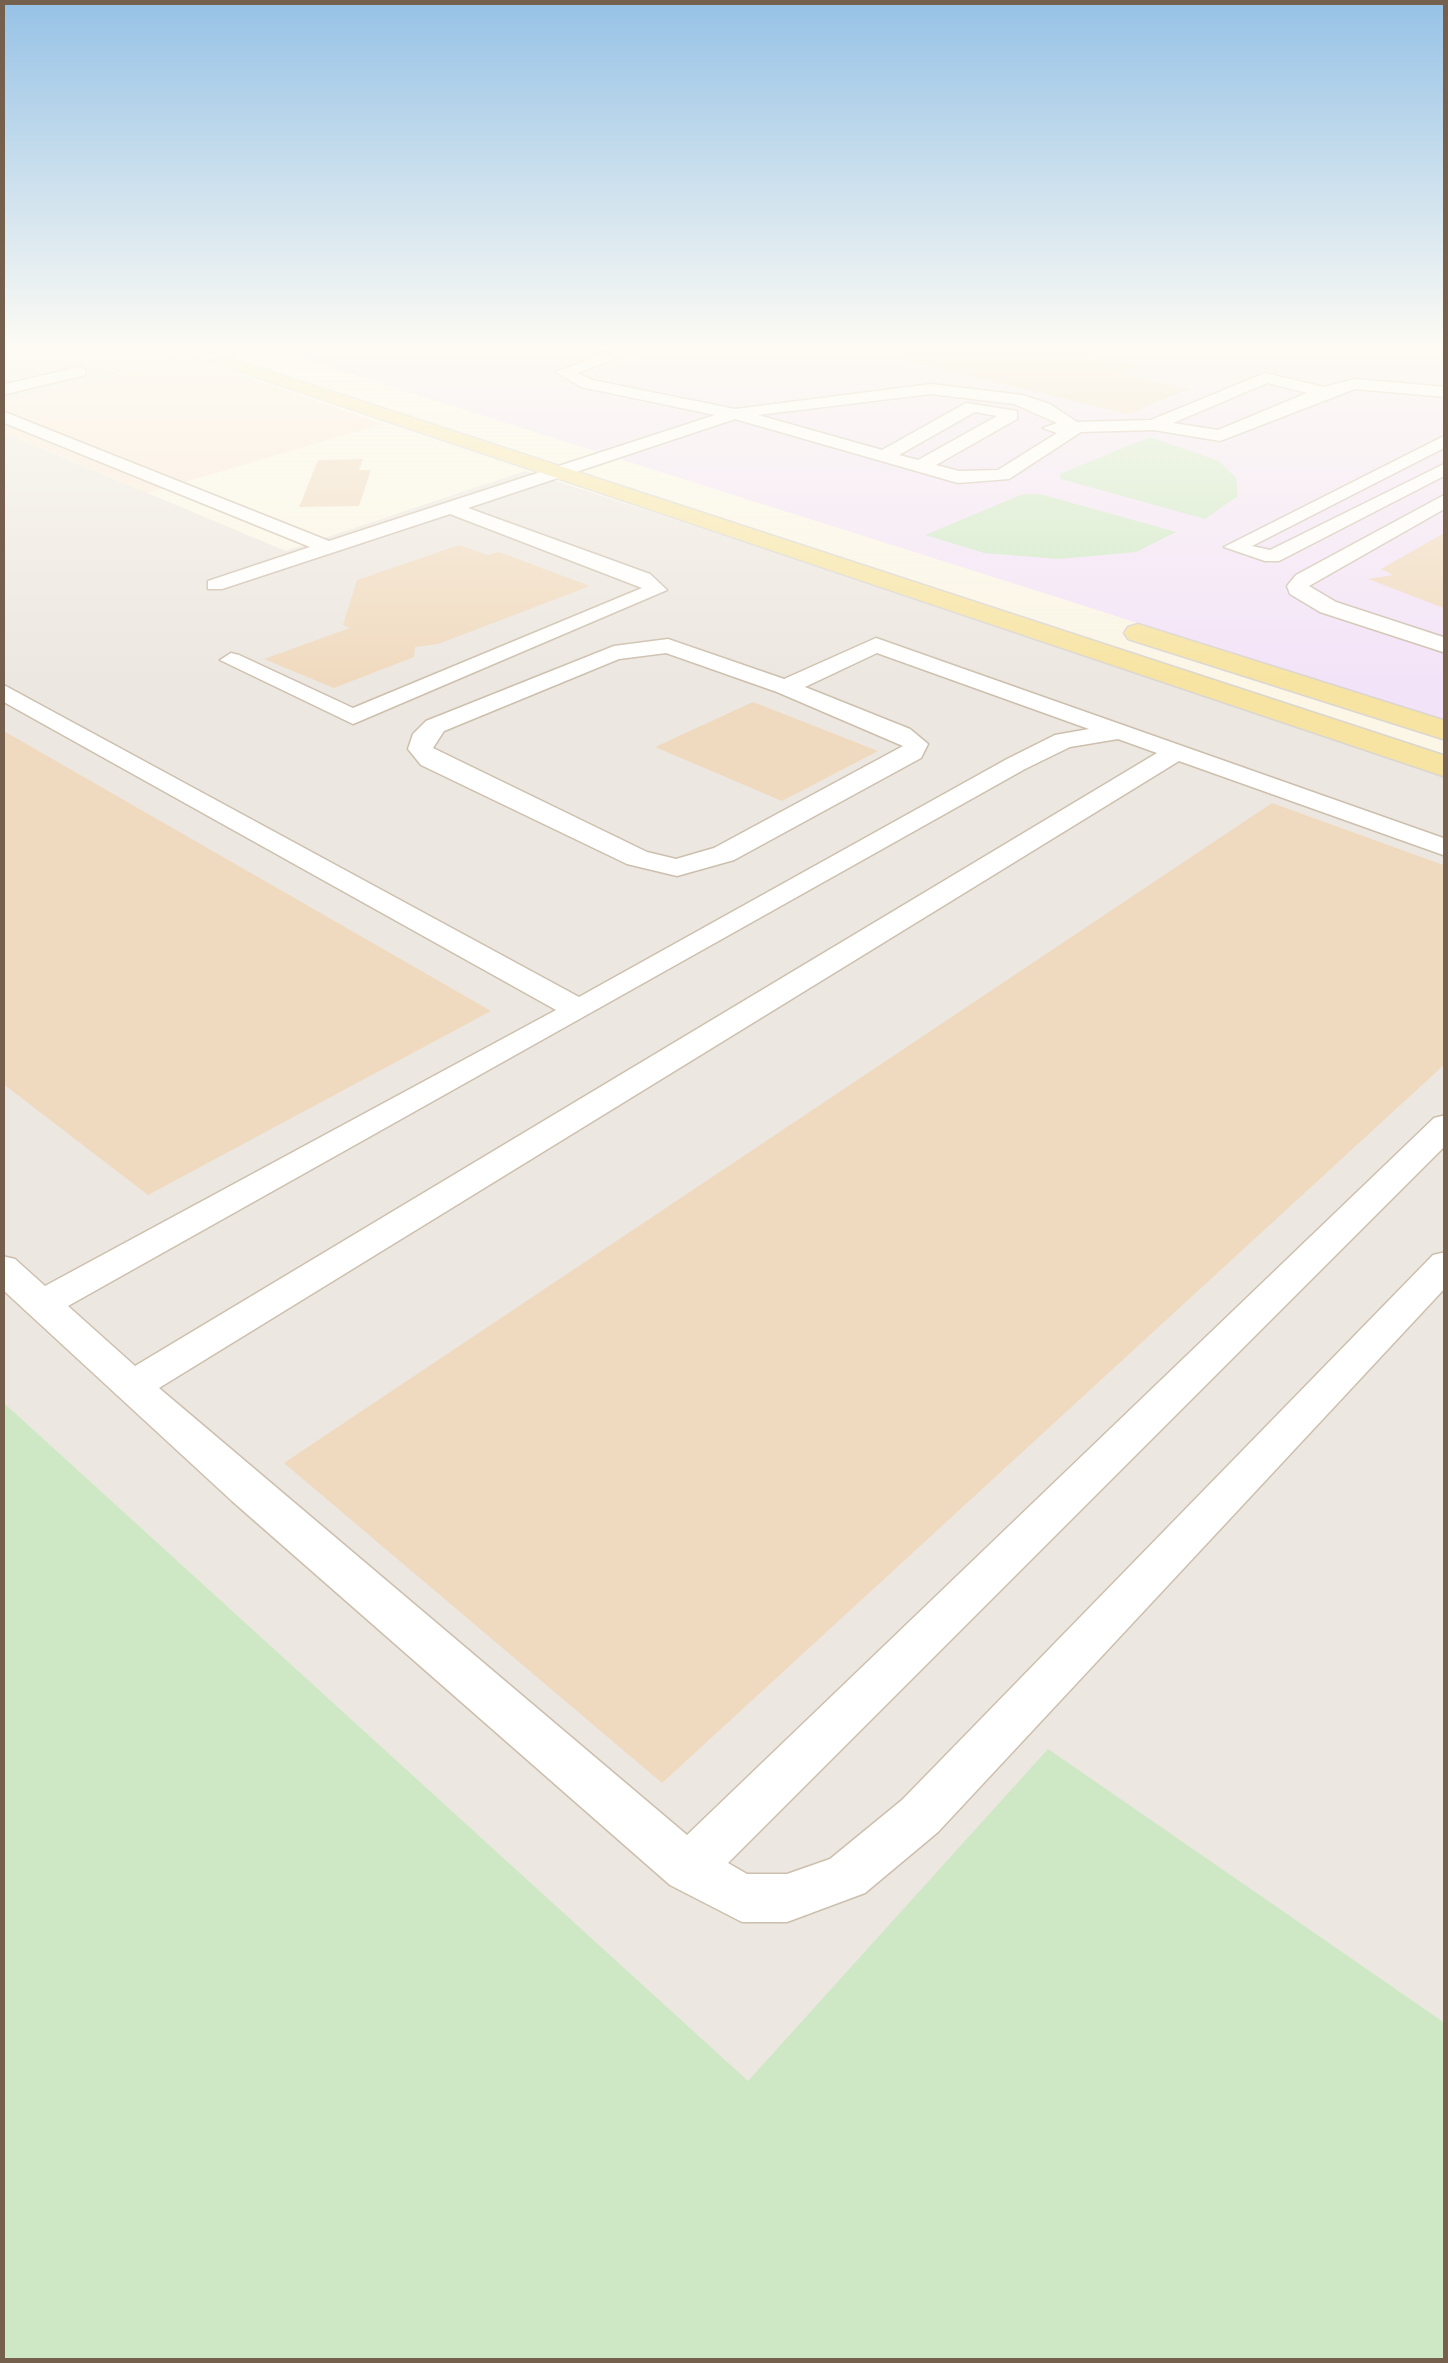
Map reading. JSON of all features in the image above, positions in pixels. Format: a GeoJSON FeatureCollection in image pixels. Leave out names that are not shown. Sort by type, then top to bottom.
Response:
{"type":"FeatureCollection","features":[{"type":"Feature","properties":{"kind":"main road"},"geometry":{"type":"LineString","coordinates":[[560,460],[1446,768]]}},
{"type":"Feature","properties":{"kind":"main road"},"geometry":{"type":"LineString","coordinates":[[598,460],[630,470]]}},
{"type":"Feature","properties":{"kind":"main road"},"geometry":{"type":"LineString","coordinates":[[1108,623],[1446,731]]}},
{"type":"Feature","properties":{"kind":"street"},"geometry":{"type":"LineString","coordinates":[[112,460],[330,548]]}},
{"type":"Feature","properties":{"kind":"street"},"geometry":{"type":"LineString","coordinates":[[216,585],[451,508],[553,460]]}},
{"type":"Feature","properties":{"kind":"street"},"geometry":{"type":"LineString","coordinates":[[893,460],[958,477],[1002,475],[1027,460]]}},
{"type":"Feature","properties":{"kind":"street"},"geometry":{"type":"LineString","coordinates":[[919,468],[937,460]]}},
{"type":"Feature","properties":{"kind":"street"},"geometry":{"type":"LineString","coordinates":[[958,477],[986,460]]}},
{"type":"Feature","properties":{"kind":"street"},"geometry":{"type":"LineString","coordinates":[[1406,460],[1234,547],[1272,557],[1446,468]]}},
{"type":"Feature","properties":{"kind":"street"},"geometry":{"type":"LineString","coordinates":[[1446,500],[1302,579],[1298,586],[1301,594],[1446,646]]}},
{"type":"Feature","properties":{"kind":"street"},"geometry":{"type":"LineString","coordinates":[[231,660],[353,717],[656,590],[643,578],[451,508]]}},
{"type":"Feature","properties":{"kind":"street"},"geometry":{"type":"LineString","coordinates":[[1317,535],[1360,547]]}},
{"type":"Feature","properties":{"kind":"street"},"geometry":{"type":"LineString","coordinates":[[785,687],[901,734],[916,744],[912,753],[724,854],[677,868],[620,850],[430,760],[420,748],[434,726],[614,653],[645,646],[684,650],[785,687],[876,645],[1446,848]]}},
{"type":"Feature","properties":{"kind":"street"},"geometry":{"type":"LineString","coordinates":[[2,691],[579,1010]]}},
{"type":"Feature","properties":{"kind":"street"},"geometry":{"type":"LineString","coordinates":[[43,1303],[579,1010],[1016,764],[1064,740],[1120,732]]}},
{"type":"Feature","properties":{"kind":"street"},"geometry":{"type":"LineString","coordinates":[[133,1385],[1176,752]]}},
{"type":"Feature","properties":{"kind":"street"},"geometry":{"type":"LineString","coordinates":[[688,1868],[1446,1125]]}},
{"type":"Feature","properties":{"kind":"street"},"geometry":{"type":"LineString","coordinates":[[2,1268],[247,1490],[688,1868],[742,1898],[787,1898],[847,1876],[920,1816],[1446,1264]]}},
{"type":"Feature","properties":{"kind":"shaded area"},"geometry":{"type":"Polygon","coordinates":[[[2,460],[69,460],[286,551],[525,471],[1445,770],[1445,2023],[1048,1750],[748,2082],[3,1402],[2,460]]]}},
{"type":"Feature","properties":{"kind":"shaded area"},"geometry":{"type":"Polygon","coordinates":[[[70,460],[259,460],[148,493],[70,460]]]}},
{"type":"Feature","properties":{"kind":"shaded area"},"geometry":{"type":"Polygon","coordinates":[[[624,460],[1445,460],[1445,722],[624,460]]]}},
{"type":"Feature","properties":{"kind":"green space"},"geometry":{"type":"Polygon","coordinates":[[[1093,460],[1217,460],[1236,478],[1238,496],[1205,519],[1061,479],[1060,474],[1093,460]]]}},
{"type":"Feature","properties":{"kind":"green space"},"geometry":{"type":"Polygon","coordinates":[[[1023,494],[1040,494],[1176,532],[1136,552],[1059,559],[984,553],[925,535],[1023,494]]]}},
{"type":"Feature","properties":{"kind":"green space"},"geometry":{"type":"Polygon","coordinates":[[[3,1402],[748,2081],[1048,1749],[1445,2023],[1445,2360],[3,2360],[3,1402]]]}},
{"type":"Feature","properties":{"kind":"building"},"geometry":{"type":"Polygon","coordinates":[[[318,460],[363,460],[359,470],[371,470],[359,506],[299,507],[318,460]]]}},
{"type":"Feature","properties":{"kind":"building"},"geometry":{"type":"Polygon","coordinates":[[[1446,532],[1446,609],[1368,579],[1393,575],[1381,569],[1446,532]]]}},
{"type":"Feature","properties":{"kind":"building"},"geometry":{"type":"Polygon","coordinates":[[[459,545],[488,555],[499,552],[590,586],[438,644],[415,647],[414,657],[334,688],[264,659],[350,628],[343,625],[357,580],[459,545]]]}},
{"type":"Feature","properties":{"kind":"building"},"geometry":{"type":"Polygon","coordinates":[[[753,702],[878,751],[782,801],[655,747],[753,702]]]}},
{"type":"Feature","properties":{"kind":"building"},"geometry":{"type":"Polygon","coordinates":[[[2,730],[491,1011],[148,1195],[2,1083],[2,730]]]}},
{"type":"Feature","properties":{"kind":"building"},"geometry":{"type":"Polygon","coordinates":[[[1272,803],[1446,866],[1446,1063],[662,1783],[284,1463],[1272,803]]]}}]}
